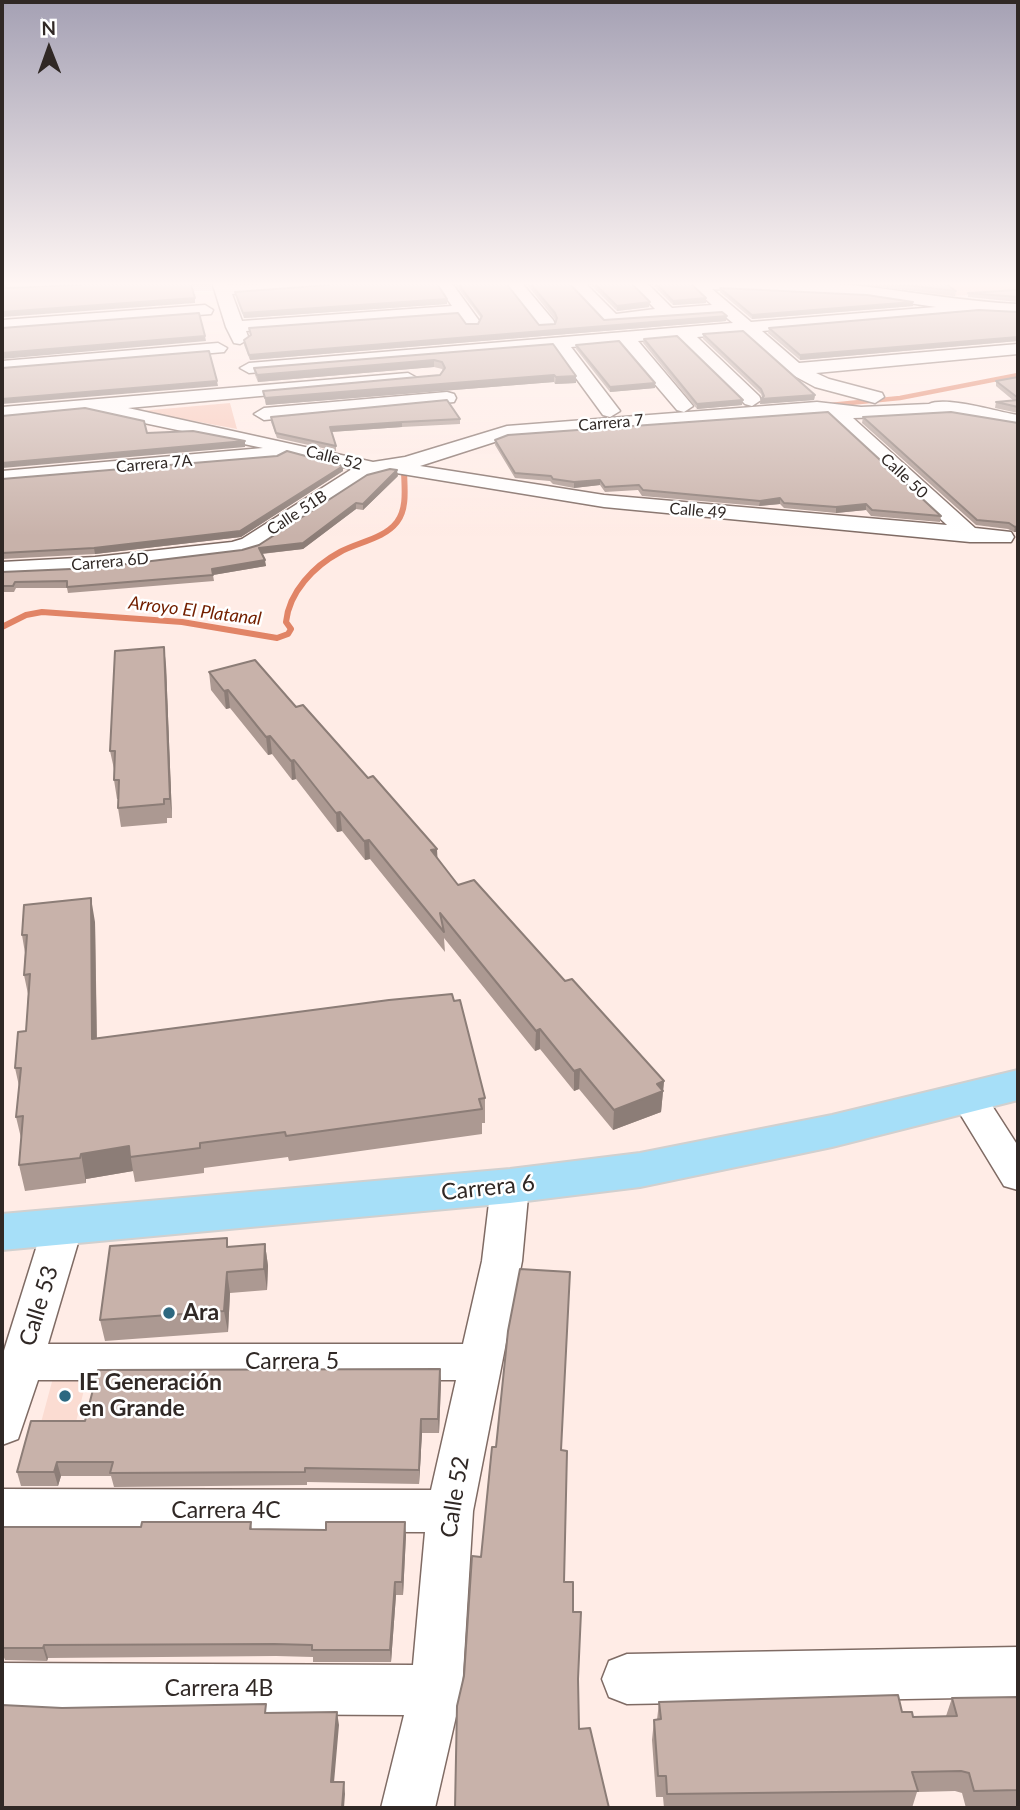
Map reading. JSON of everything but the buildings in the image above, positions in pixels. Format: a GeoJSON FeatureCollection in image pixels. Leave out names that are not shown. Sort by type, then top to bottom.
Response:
{"type":"FeatureCollection","features":[{"type":"Feature","properties":{"kind":"main road","name":"Carrera 6"},"geometry":{"type":"LineString","coordinates":[[2,1232],[510,1186],[640,1170],[832,1131],[1018,1085]]}},
{"type":"Feature","properties":{"kind":"street"},"geometry":{"type":"LineString","coordinates":[[223,366],[240,436]]}},
{"type":"Feature","properties":{"kind":"street"},"geometry":{"type":"LineString","coordinates":[[268,366],[249,368],[273,444]]}},
{"type":"Feature","properties":{"kind":"street"},"geometry":{"type":"LineString","coordinates":[[431,366],[447,398],[463,420],[483,438]]}},
{"type":"Feature","properties":{"kind":"street"},"geometry":{"type":"LineString","coordinates":[[577,366],[610,411]]}},
{"type":"Feature","properties":{"kind":"street"},"geometry":{"type":"LineString","coordinates":[[650,366],[684,406]]}},
{"type":"Feature","properties":{"kind":"street"},"geometry":{"type":"LineString","coordinates":[[717,366],[752,400]]}},
{"type":"Feature","properties":{"kind":"street"},"geometry":{"type":"LineString","coordinates":[[792,366],[822,383],[867,396],[1018,421]]}},
{"type":"Feature","properties":{"kind":"street"},"geometry":{"type":"LineString","coordinates":[[795,369],[813,366]]}},
{"type":"Feature","properties":{"kind":"street"},"geometry":{"type":"LineString","coordinates":[[260,401],[420,377]]}},
{"type":"Feature","properties":{"kind":"street"},"geometry":{"type":"LineString","coordinates":[[2,422],[118,412],[229,386]]}},
{"type":"Feature","properties":{"kind":"street"},"geometry":{"type":"LineString","coordinates":[[2,413],[88,406],[229,386],[260,401],[447,398]]}},
{"type":"Feature","properties":{"kind":"street","name":"Calle 52"},"geometry":{"type":"LineString","coordinates":[[88,406],[240,436],[373,468],[396,467]]}},
{"type":"Feature","properties":{"kind":"street","name":"Carrera 7"},"geometry":{"type":"LineString","coordinates":[[396,467],[483,438],[519,431],[794,409],[817,408],[861,413],[957,410]]}},
{"type":"Feature","properties":{"kind":"street","name":"Calle 50"},"geometry":{"type":"LineString","coordinates":[[839,415],[970,535]]}},
{"type":"Feature","properties":{"kind":"street","name":"Carrera 7A"},"geometry":{"type":"LineString","coordinates":[[2,477],[306,451]]}},
{"type":"Feature","properties":{"kind":"street","name":"Calle 49"},"geometry":{"type":"LineString","coordinates":[[396,467],[604,501],[1003,537]]}},
{"type":"Feature","properties":{"kind":"street","name":"Calle 51B"},"geometry":{"type":"LineString","coordinates":[[218,551],[250,544],[359,474],[373,468]]}},
{"type":"Feature","properties":{"kind":"street","name":"Carrera 6D"},"geometry":{"type":"LineString","coordinates":[[2,569],[95,564],[218,551]]}},
{"type":"Feature","properties":{"kind":"street"},"geometry":{"type":"LineString","coordinates":[[969,1099],[1018,1176]]}},
{"type":"Feature","properties":{"kind":"street","name":"Calle 52"},"geometry":{"type":"LineString","coordinates":[[408,1808],[436,1690],[450,1511],[502,1261],[510,1186]]}},
{"type":"Feature","properties":{"kind":"street","name":"Calle 53"},"geometry":{"type":"LineString","coordinates":[[2,1426],[63,1226]]}},
{"type":"Feature","properties":{"kind":"street","name":"Carrera 5"},"geometry":{"type":"LineString","coordinates":[[22,1362],[479,1362]]}},
{"type":"Feature","properties":{"kind":"street","name":"Carrera 4C"},"geometry":{"type":"LineString","coordinates":[[2,1510],[450,1511]]}},
{"type":"Feature","properties":{"kind":"street"},"geometry":{"type":"LineString","coordinates":[[627,1679],[1018,1672]]}},
{"type":"Feature","properties":{"kind":"street","name":"Carrera 4B"},"geometry":{"type":"LineString","coordinates":[[2,1688],[436,1690]]}},
{"type":"Feature","properties":{"kind":"shaded area"},"geometry":{"type":"Polygon","coordinates":[[[230,403],[237,429],[140,411],[230,403]]]}},
{"type":"Feature","properties":{"kind":"shaded area","name":"IE Generación en Grande"},"geometry":{"type":"Polygon","coordinates":[[[53,1378],[87,1378],[74,1430],[39,1430],[53,1378]]]}},
{"type":"Feature","properties":{"kind":"waterway","name":"Arroyo El Platanal"},"geometry":{"type":"LineString","coordinates":[[830,405],[900,398],[1018,375]]}},
{"type":"Feature","properties":{"kind":"waterway","name":"Arroyo El Platanal"},"geometry":{"type":"LineString","coordinates":[[2,627],[26,615],[42,612],[182,622],[277,638],[288,634],[291,629],[286,622],[292,600],[312,572],[340,552],[378,536],[397,522],[404,503],[404,469]]}},
{"type":"Feature","properties":{"kind":"place","name":"Ara"},"geometry":{"type":"Point","coordinates":[169,1313]}},
{"type":"Feature","properties":{"kind":"place","name":"IE Generación en Grande"},"geometry":{"type":"Point","coordinates":[65,1396]}}]}
